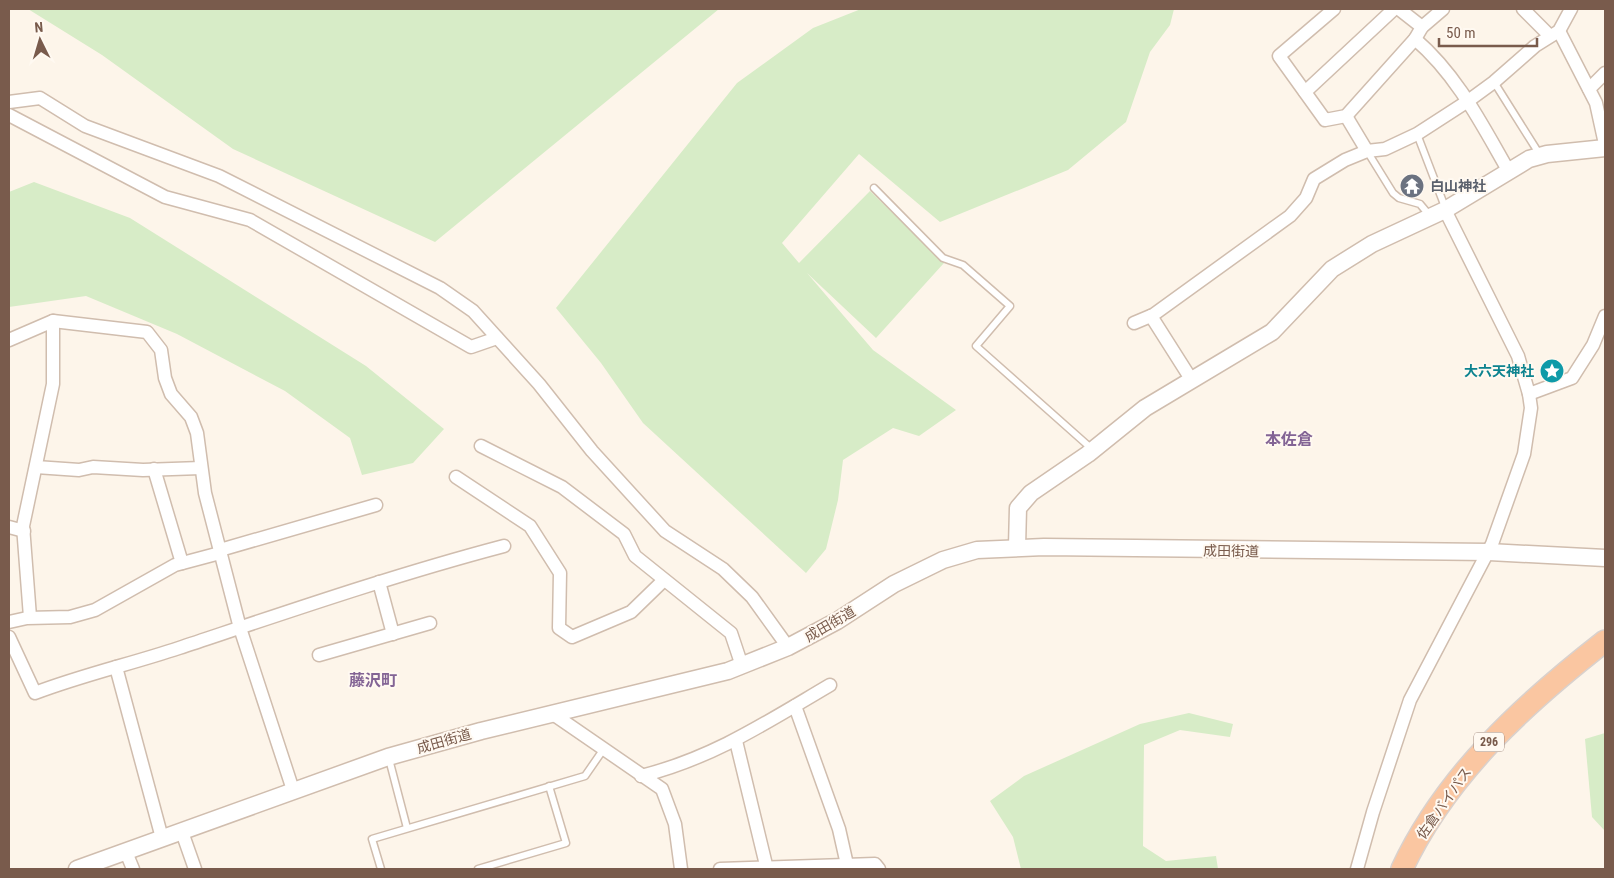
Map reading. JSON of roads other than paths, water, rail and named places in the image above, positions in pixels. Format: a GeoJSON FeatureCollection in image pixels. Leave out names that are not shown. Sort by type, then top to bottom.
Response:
{"type":"FeatureCollection","features":[{"type":"Feature","properties":{"kind":"highway","name":"佐倉バイパス"},"geometry":{"type":"LineString","coordinates":[[1402,869],[1439,805],[1486,745],[1550,684],[1605,641]]}},
{"type":"Feature","properties":{"kind":"street"},"geometry":{"type":"LineString","coordinates":[[1334,9],[1279,56],[1325,120],[1346,116],[1415,39],[1422,27],[1443,9]]}},
{"type":"Feature","properties":{"kind":"street"},"geometry":{"type":"LineString","coordinates":[[1305,92],[1394,9]]}},
{"type":"Feature","properties":{"kind":"street"},"geometry":{"type":"LineString","coordinates":[[1400,9],[1422,27]]}},
{"type":"Feature","properties":{"kind":"street"},"geometry":{"type":"LineString","coordinates":[[1523,9],[1554,34],[1589,89],[1596,102],[1605,144]]}},
{"type":"Feature","properties":{"kind":"street"},"geometry":{"type":"LineString","coordinates":[[1134,323],[1151,316],[1290,216],[1306,198],[1314,179],[1345,160],[1367,151],[1385,149],[1417,134],[1494,82],[1535,46],[1554,34],[1571,9]]}},
{"type":"Feature","properties":{"kind":"street"},"geometry":{"type":"LineString","coordinates":[[1415,39],[1436,56],[1468,100],[1508,170]]}},
{"type":"Feature","properties":{"kind":"street"},"geometry":{"type":"LineString","coordinates":[[1589,89],[1605,73]]}},
{"type":"Feature","properties":{"kind":"street"},"geometry":{"type":"LineString","coordinates":[[9,102],[40,98],[86,126],[219,176],[440,288],[473,311],[539,384],[592,451],[665,530],[723,569],[752,597],[788,647]]}},
{"type":"Feature","properties":{"kind":"street"},"geometry":{"type":"LineString","coordinates":[[9,116],[165,198],[250,220],[471,348],[497,338]]}},
{"type":"Feature","properties":{"kind":"street"},"geometry":{"type":"LineString","coordinates":[[1346,116],[1367,151]]}},
{"type":"Feature","properties":{"kind":"street"},"geometry":{"type":"LineString","coordinates":[[1017,547],[1018,508],[1031,493],[1093,450],[1145,408],[1272,332],[1332,268],[1372,244],[1438,213],[1508,170],[1541,156],[1605,148]]}},
{"type":"Feature","properties":{"kind":"street"},"geometry":{"type":"LineString","coordinates":[[1357,869],[1373,812],[1410,700],[1489,552],[1524,454],[1531,408],[1518,356],[1438,213]]}},
{"type":"Feature","properties":{"kind":"street"},"geometry":{"type":"LineString","coordinates":[[1151,316],[1191,379]]}},
{"type":"Feature","properties":{"kind":"street"},"geometry":{"type":"LineString","coordinates":[[1529,394],[1572,378],[1592,345],[1605,316]]}},
{"type":"Feature","properties":{"kind":"street"},"geometry":{"type":"LineString","coordinates":[[30,617],[24,531],[53,384],[53,320]]}},
{"type":"Feature","properties":{"kind":"street"},"geometry":{"type":"LineString","coordinates":[[9,340],[24,335],[53,320],[147,332],[161,350],[165,378],[171,394],[191,417],[197,433],[201,468],[240,628],[293,790]]}},
{"type":"Feature","properties":{"kind":"street"},"geometry":{"type":"LineString","coordinates":[[481,446],[562,487],[624,534],[635,556],[732,634],[742,666]]}},
{"type":"Feature","properties":{"kind":"street"},"geometry":{"type":"LineString","coordinates":[[36,467],[79,470],[94,467],[154,470],[201,468]]}},
{"type":"Feature","properties":{"kind":"street"},"geometry":{"type":"LineString","coordinates":[[154,470],[182,564]]}},
{"type":"Feature","properties":{"kind":"street"},"geometry":{"type":"LineString","coordinates":[[456,477],[530,526],[560,574],[559,628],[572,637],[631,612],[664,580]]}},
{"type":"Feature","properties":{"kind":"street"},"geometry":{"type":"LineString","coordinates":[[9,622],[30,617],[70,617],[94,610],[182,564],[376,505]]}},
{"type":"Feature","properties":{"kind":"street"},"geometry":{"type":"LineString","coordinates":[[9,526],[24,531]]}},
{"type":"Feature","properties":{"kind":"street"},"geometry":{"type":"LineString","coordinates":[[9,637],[35,693],[73,678],[116,667],[380,582],[504,546]]}},
{"type":"Feature","properties":{"kind":"street","name":"成田街道"},"geometry":{"type":"LineString","coordinates":[[77,869],[388,757],[481,731],[642,694],[742,666],[788,647],[837,621],[894,584],[943,560],[977,550],[1017,547],[1489,552],[1605,558]]}},
{"type":"Feature","properties":{"kind":"street"},"geometry":{"type":"LineString","coordinates":[[380,582],[393,634]]}},
{"type":"Feature","properties":{"kind":"street"},"geometry":{"type":"LineString","coordinates":[[319,655],[430,623]]}},
{"type":"Feature","properties":{"kind":"street"},"geometry":{"type":"LineString","coordinates":[[116,667],[162,838]]}},
{"type":"Feature","properties":{"kind":"street"},"geometry":{"type":"LineString","coordinates":[[641,776],[666,769],[736,741],[830,685]]}},
{"type":"Feature","properties":{"kind":"street"},"geometry":{"type":"LineString","coordinates":[[795,706],[839,829],[848,867]]}},
{"type":"Feature","properties":{"kind":"street"},"geometry":{"type":"LineString","coordinates":[[553,714],[662,789],[675,824],[681,869]]}},
{"type":"Feature","properties":{"kind":"street"},"geometry":{"type":"LineString","coordinates":[[736,741],[767,868]]}},
{"type":"Feature","properties":{"kind":"street"},"geometry":{"type":"LineString","coordinates":[[182,832],[195,869]]}},
{"type":"Feature","properties":{"kind":"street"},"geometry":{"type":"LineString","coordinates":[[126,852],[133,869]]}},
{"type":"Feature","properties":{"kind":"street"},"geometry":{"type":"LineString","coordinates":[[720,869],[848,867],[875,864],[879,869]]}},
{"type":"Feature","properties":{"kind":"lane"},"geometry":{"type":"LineString","coordinates":[[1494,82],[1541,156]]}},
{"type":"Feature","properties":{"kind":"lane"},"geometry":{"type":"LineString","coordinates":[[1367,151],[1393,193],[1399,198],[1420,204],[1438,213],[1444,202],[1417,134]]}},
{"type":"Feature","properties":{"kind":"lane"},"geometry":{"type":"LineString","coordinates":[[874,188],[944,258],[963,265],[1010,306],[976,346],[1093,450]]}},
{"type":"Feature","properties":{"kind":"lane"},"geometry":{"type":"LineString","coordinates":[[381,869],[372,839],[585,776],[603,750]]}},
{"type":"Feature","properties":{"kind":"lane"},"geometry":{"type":"LineString","coordinates":[[388,757],[407,828]]}},
{"type":"Feature","properties":{"kind":"lane"},"geometry":{"type":"LineString","coordinates":[[478,869],[566,843],[550,786]]}},
{"type":"Feature","properties":{"kind":"place","name":"白山神社"},"geometry":{"type":"Point","coordinates":[1412,186]}},
{"type":"Feature","properties":{"kind":"place","name":"大六天神社"},"geometry":{"type":"Point","coordinates":[1552,371]}},
{"type":"Feature","properties":{"kind":"district","name":"本佐倉"},"geometry":{"type":"Point","coordinates":[1289,439]}},
{"type":"Feature","properties":{"kind":"district","name":"藤沢町"},"geometry":{"type":"Point","coordinates":[373,680]}}]}
